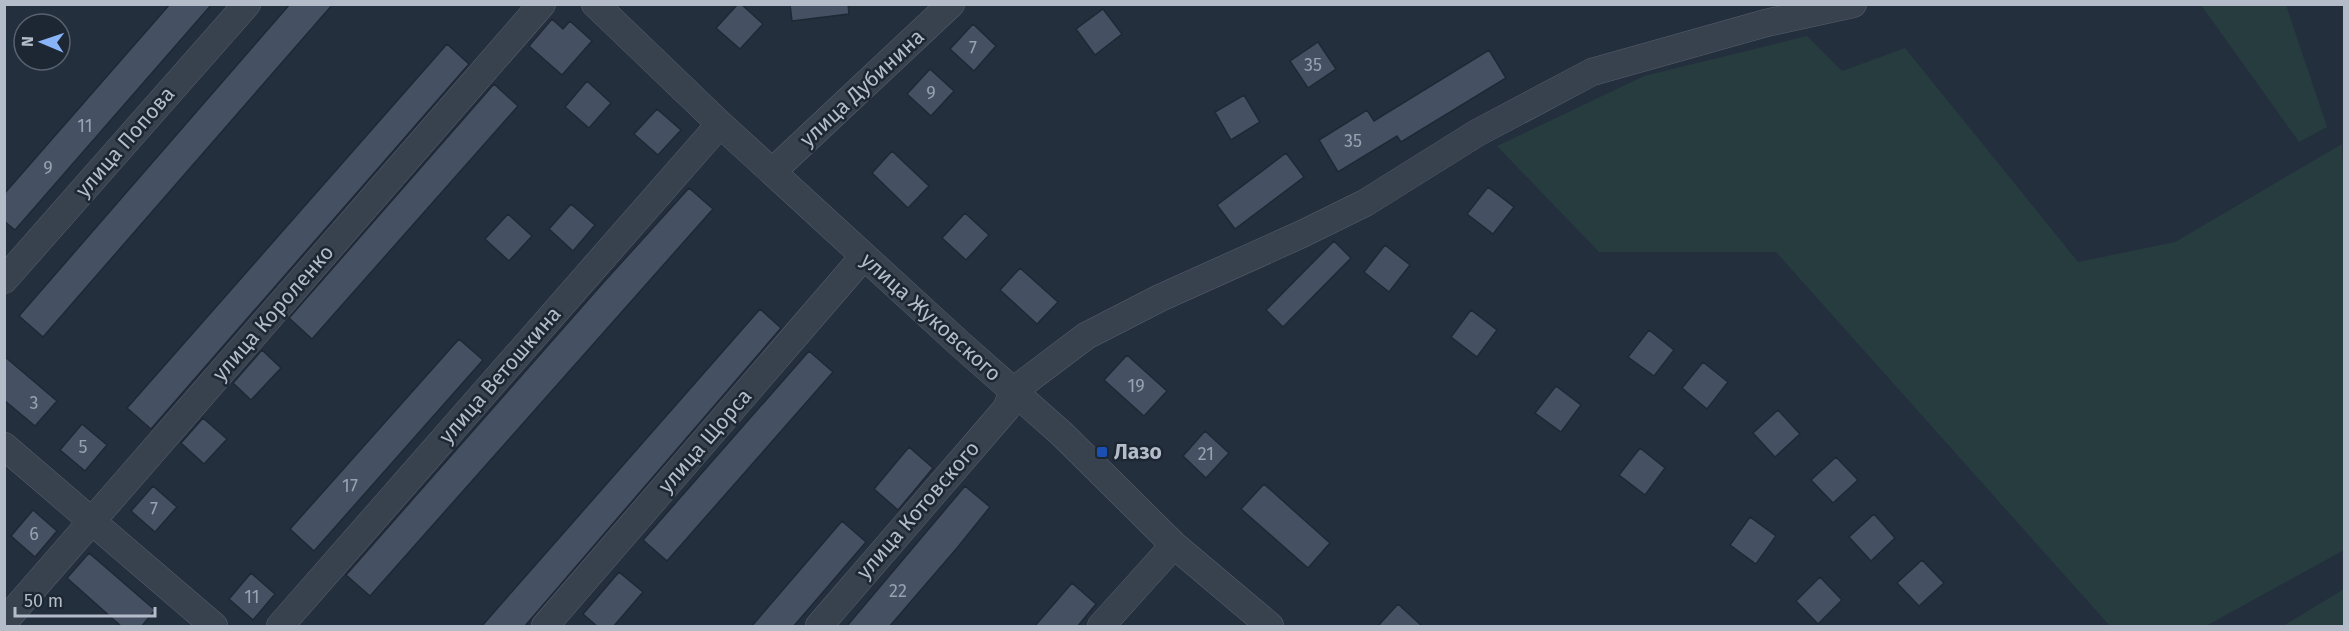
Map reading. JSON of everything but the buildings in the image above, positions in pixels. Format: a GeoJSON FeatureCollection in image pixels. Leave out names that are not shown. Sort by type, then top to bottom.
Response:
{"type":"FeatureCollection","features":[{"type":"Feature","properties":{"kind":"street","name":"улица Попова"},"geometry":{"type":"LineString","coordinates":[[4,280],[247,4]]}},
{"type":"Feature","properties":{"kind":"street","name":"улица Короленко"},"geometry":{"type":"LineString","coordinates":[[4,622],[542,4]]}},
{"type":"Feature","properties":{"kind":"street","name":"улица Жуковского"},"geometry":{"type":"LineString","coordinates":[[595,4],[720,124],[1062,434],[1174,545],[1270,627]]}},
{"type":"Feature","properties":{"kind":"street","name":"улица Дубинина"},"geometry":{"type":"LineString","coordinates":[[773,171],[951,4]]}},
{"type":"Feature","properties":{"kind":"street"},"geometry":{"type":"LineString","coordinates":[[1013,391],[1086,336],[1160,298],[1365,203],[1477,133],[1592,72],[1766,23],[1853,4]]}},
{"type":"Feature","properties":{"kind":"street","name":"улица Ветошкина"},"geometry":{"type":"LineString","coordinates":[[280,627],[720,124]]}},
{"type":"Feature","properties":{"kind":"street","name":"улица Щорса"},"geometry":{"type":"LineString","coordinates":[[545,627],[864,256]]}},
{"type":"Feature","properties":{"kind":"street","name":"улица Котовского"},"geometry":{"type":"LineString","coordinates":[[819,627],[1005,409],[1013,391]]}},
{"type":"Feature","properties":{"kind":"street"},"geometry":{"type":"LineString","coordinates":[[4,446],[214,627]]}},
{"type":"Feature","properties":{"kind":"street"},"geometry":{"type":"LineString","coordinates":[[1101,627],[1174,545]]}},
{"type":"Feature","properties":{"kind":"green space"},"geometry":{"type":"Polygon","coordinates":[[[2201,5],[2286,5],[2327,127],[2299,142],[2201,5]]]}},
{"type":"Feature","properties":{"kind":"green space"},"geometry":{"type":"Polygon","coordinates":[[[1807,36],[1842,71],[1905,48],[2078,262],[2175,242],[2342,144],[2344,184],[2344,550],[2206,626],[2110,626],[1776,252],[1599,252],[1497,146],[1644,76],[1807,36]]]}},
{"type":"Feature","properties":{"kind":"green space"},"geometry":{"type":"Polygon","coordinates":[[[2344,589],[2344,626],[2283,626],[2344,589]]]}},
{"type":"Feature","properties":{"kind":"place","name":"Лазо"},"geometry":{"type":"Point","coordinates":[1102,452]}}]}
